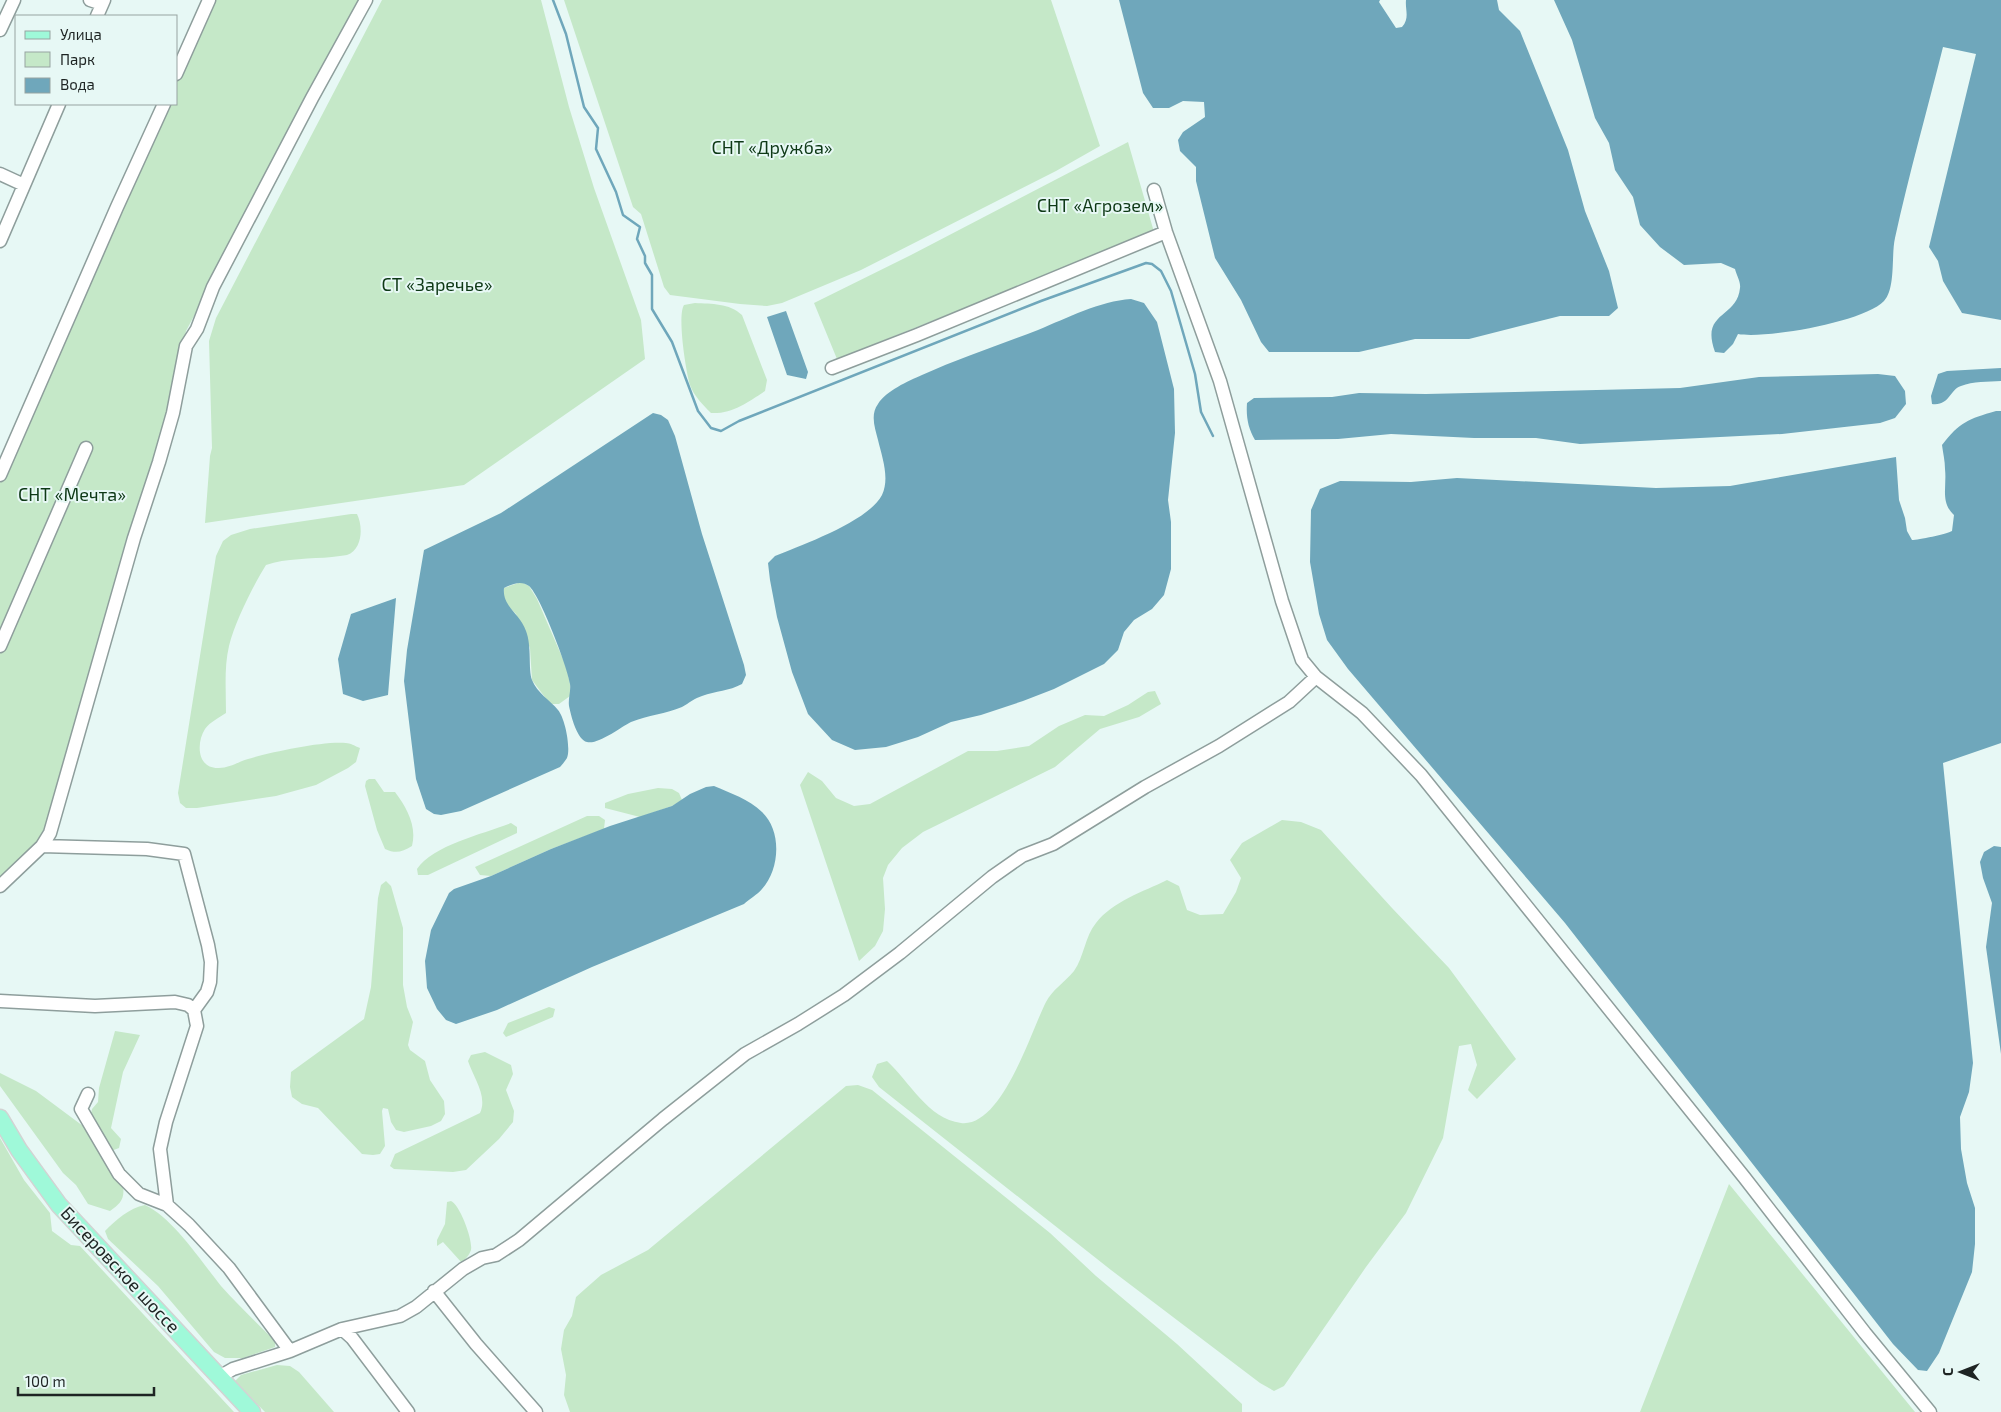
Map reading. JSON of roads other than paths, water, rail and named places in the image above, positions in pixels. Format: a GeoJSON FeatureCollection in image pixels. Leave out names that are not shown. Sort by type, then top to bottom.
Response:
{"type":"FeatureCollection","features":[{"type":"Feature","properties":{"kind":"main road","name":"Бисеровское шоссе"},"geometry":{"type":"LineString","coordinates":[[0,1118],[19,1150],[59,1205],[252,1412]]}},
{"type":"Feature","properties":{"kind":"street"},"geometry":{"type":"LineString","coordinates":[[0,30],[14,0]]}},
{"type":"Feature","properties":{"kind":"street"},"geometry":{"type":"LineString","coordinates":[[178,70],[209,0]]}},
{"type":"Feature","properties":{"kind":"street"},"geometry":{"type":"LineString","coordinates":[[0,886],[42,846],[50,833],[134,538],[173,413],[186,346],[197,329],[213,287],[312,98],[366,0]]}},
{"type":"Feature","properties":{"kind":"street"},"geometry":{"type":"LineString","coordinates":[[0,241],[59,105]]}},
{"type":"Feature","properties":{"kind":"street"},"geometry":{"type":"LineString","coordinates":[[0,475],[116,207],[164,105]]}},
{"type":"Feature","properties":{"kind":"street"},"geometry":{"type":"LineString","coordinates":[[0,174],[24,185]]}},
{"type":"Feature","properties":{"kind":"street"},"geometry":{"type":"LineString","coordinates":[[1154,190],[1166,232],[1220,381],[1294,641],[1302,660],[1316,677],[1362,713],[1421,775],[1930,1412]]}},
{"type":"Feature","properties":{"kind":"street"},"geometry":{"type":"LineString","coordinates":[[832,368],[1166,232]]}},
{"type":"Feature","properties":{"kind":"street"},"geometry":{"type":"LineString","coordinates":[[0,646],[86,448]]}},
{"type":"Feature","properties":{"kind":"street"},"geometry":{"type":"LineString","coordinates":[[219,1377],[233,1369],[290,1351],[342,1329],[400,1316],[416,1307],[434,1291],[476,1261],[496,1255],[519,1240],[663,1119],[745,1054],[844,995],[900,953],[992,877],[1022,856],[1053,844],[1145,787],[1219,746],[1290,702],[1316,677]]}},
{"type":"Feature","properties":{"kind":"street"},"geometry":{"type":"LineString","coordinates":[[42,846],[147,849],[184,854],[211,962],[210,982],[207,992],[194,1010]]}},
{"type":"Feature","properties":{"kind":"street"},"geometry":{"type":"LineString","coordinates":[[0,1001],[95,1006],[175,1002],[188,1005],[194,1010],[197,1026],[166,1122],[160,1150],[167,1205]]}},
{"type":"Feature","properties":{"kind":"street"},"geometry":{"type":"LineString","coordinates":[[88,1094],[81,1109],[119,1174],[139,1194],[167,1205],[189,1225],[229,1268],[290,1351]]}},
{"type":"Feature","properties":{"kind":"street"},"geometry":{"type":"LineString","coordinates":[[434,1291],[476,1344],[536,1412]]}},
{"type":"Feature","properties":{"kind":"street"},"geometry":{"type":"LineString","coordinates":[[342,1329],[352,1338],[408,1412]]}},
{"type":"Feature","properties":{"kind":"water"},"geometry":{"type":"Polygon","coordinates":[[[1119,0],[1380,0],[1379,2],[1396,28],[1402,27],[1406,20],[1406,0],[1497,0],[1499,10],[1520,31],[1568,150],[1585,211],[1609,271],[1618,308],[1609,316],[1560,316],[1469,339],[1415,339],[1359,352],[1269,352],[1261,342],[1241,300],[1215,258],[1196,181],[1196,167],[1180,151],[1178,140],[1183,132],[1205,117],[1204,102],[1183,101],[1169,108],[1153,108],[1143,93],[1119,0]]]}},
{"type":"Feature","properties":{"kind":"water"},"geometry":{"type":"Polygon","coordinates":[[[1554,0],[2001,0],[2001,320],[1962,313],[1943,281],[1938,261],[1929,247],[1976,54],[1943,47],[1900,214],[1894,245],[1892,280],[1888,295],[1884,301],[1873,309],[1857,316],[1814,327],[1770,334],[1738,334],[1733,344],[1724,353],[1715,352],[1712,329],[1721,316],[1733,305],[1740,288],[1735,269],[1721,263],[1684,265],[1660,247],[1640,225],[1633,197],[1615,170],[1609,143],[1595,118],[1572,40],[1554,0]]]}},
{"type":"Feature","properties":{"kind":"water"},"geometry":{"type":"Polygon","coordinates":[[[1131,299],[1144,303],[1157,322],[1174,389],[1175,433],[1168,500],[1171,522],[1171,569],[1164,595],[1152,609],[1134,620],[1124,632],[1118,650],[1104,664],[1054,689],[981,715],[951,722],[918,737],[886,747],[855,750],[832,740],[808,714],[792,672],[777,617],[768,563],[775,556],[850,523],[875,505],[882,495],[885,475],[874,413],[882,399],[892,391],[910,380],[936,369],[1084,311],[1107,303],[1131,299]]]}},
{"type":"Feature","properties":{"kind":"water"},"geometry":{"type":"Polygon","coordinates":[[[786,311],[808,372],[806,379],[787,375],[767,317],[786,311]]]}},
{"type":"Feature","properties":{"kind":"water"},"geometry":{"type":"Polygon","coordinates":[[[2001,368],[2001,381],[1966,384],[1957,388],[1942,403],[1932,404],[1931,396],[1938,374],[1947,371],[2001,368]]]}},
{"type":"Feature","properties":{"kind":"water"},"geometry":{"type":"Polygon","coordinates":[[[1878,374],[1895,376],[1905,391],[1906,404],[1895,418],[1880,423],[1782,434],[1580,444],[1536,438],[1474,438],[1391,434],[1338,439],[1255,440],[1249,427],[1247,413],[1247,403],[1254,398],[1332,397],[1359,393],[1426,394],[1680,388],[1759,377],[1878,374]]]}},
{"type":"Feature","properties":{"kind":"water"},"geometry":{"type":"Polygon","coordinates":[[[2001,411],[2001,743],[1943,763],[1973,1063],[1969,1092],[1960,1117],[1961,1149],[1967,1183],[1975,1208],[1975,1244],[1972,1272],[1939,1353],[1927,1371],[1918,1370],[1893,1344],[1565,923],[1348,669],[1327,640],[1319,614],[1310,562],[1311,510],[1320,489],[1340,481],[1411,482],[1457,478],[1656,488],[1730,486],[1896,457],[1899,500],[1907,531],[1912,540],[1915,540],[1952,531],[1954,515],[1947,505],[1945,494],[1945,466],[1942,445],[1965,422],[2001,411]]]}},
{"type":"Feature","properties":{"kind":"water"},"geometry":{"type":"Polygon","coordinates":[[[653,413],[661,415],[668,420],[675,436],[702,534],[744,665],[746,675],[742,684],[699,697],[682,707],[631,722],[597,741],[587,742],[580,737],[573,721],[569,706],[570,687],[568,676],[553,632],[540,603],[534,592],[526,584],[516,583],[510,585],[504,588],[504,595],[508,605],[520,619],[528,637],[532,680],[540,693],[561,714],[568,741],[567,758],[560,767],[461,811],[441,815],[434,814],[426,809],[416,779],[404,681],[407,650],[424,550],[501,513],[653,413]]]}},
{"type":"Feature","properties":{"kind":"water"},"geometry":{"type":"Polygon","coordinates":[[[396,598],[388,695],[363,701],[343,694],[338,659],[351,614],[396,598]]]}},
{"type":"Feature","properties":{"kind":"water"},"geometry":{"type":"Polygon","coordinates":[[[714,786],[757,807],[773,829],[776,839],[775,861],[768,881],[758,893],[744,904],[592,967],[497,1010],[456,1024],[446,1020],[437,1009],[427,988],[425,961],[431,930],[449,893],[454,889],[491,876],[551,849],[610,826],[672,806],[690,794],[706,787],[714,786]]]}},
{"type":"Feature","properties":{"kind":"water"},"geometry":{"type":"Polygon","coordinates":[[[1994,846],[2001,847],[2001,1054],[1986,947],[1992,903],[1983,878],[1980,862],[1984,852],[1994,846]]]}},
{"type":"Feature","properties":{"kind":"waterway"},"geometry":{"type":"LineString","coordinates":[[553,0],[566,34],[584,107],[598,128],[596,149],[616,192],[623,215],[640,227],[637,239],[645,256],[645,263],[652,275],[652,309],[672,342],[698,411],[711,428],[721,431],[739,421],[1041,301],[1146,263],[1152,264],[1161,271],[1171,291],[1195,374],[1201,412],[1213,436]]}},
{"type":"Feature","properties":{"kind":"park label","name":"СНТ «Дружба»"},"geometry":{"type":"Point","coordinates":[772,148]}},
{"type":"Feature","properties":{"kind":"park label","name":"СНТ «Агрозем»"},"geometry":{"type":"Point","coordinates":[1100,206]}},
{"type":"Feature","properties":{"kind":"park label","name":"СТ «Заречье»"},"geometry":{"type":"Point","coordinates":[437,285]}},
{"type":"Feature","properties":{"kind":"park label","name":"СНТ «Мечта»"},"geometry":{"type":"Point","coordinates":[72,495]}}]}
